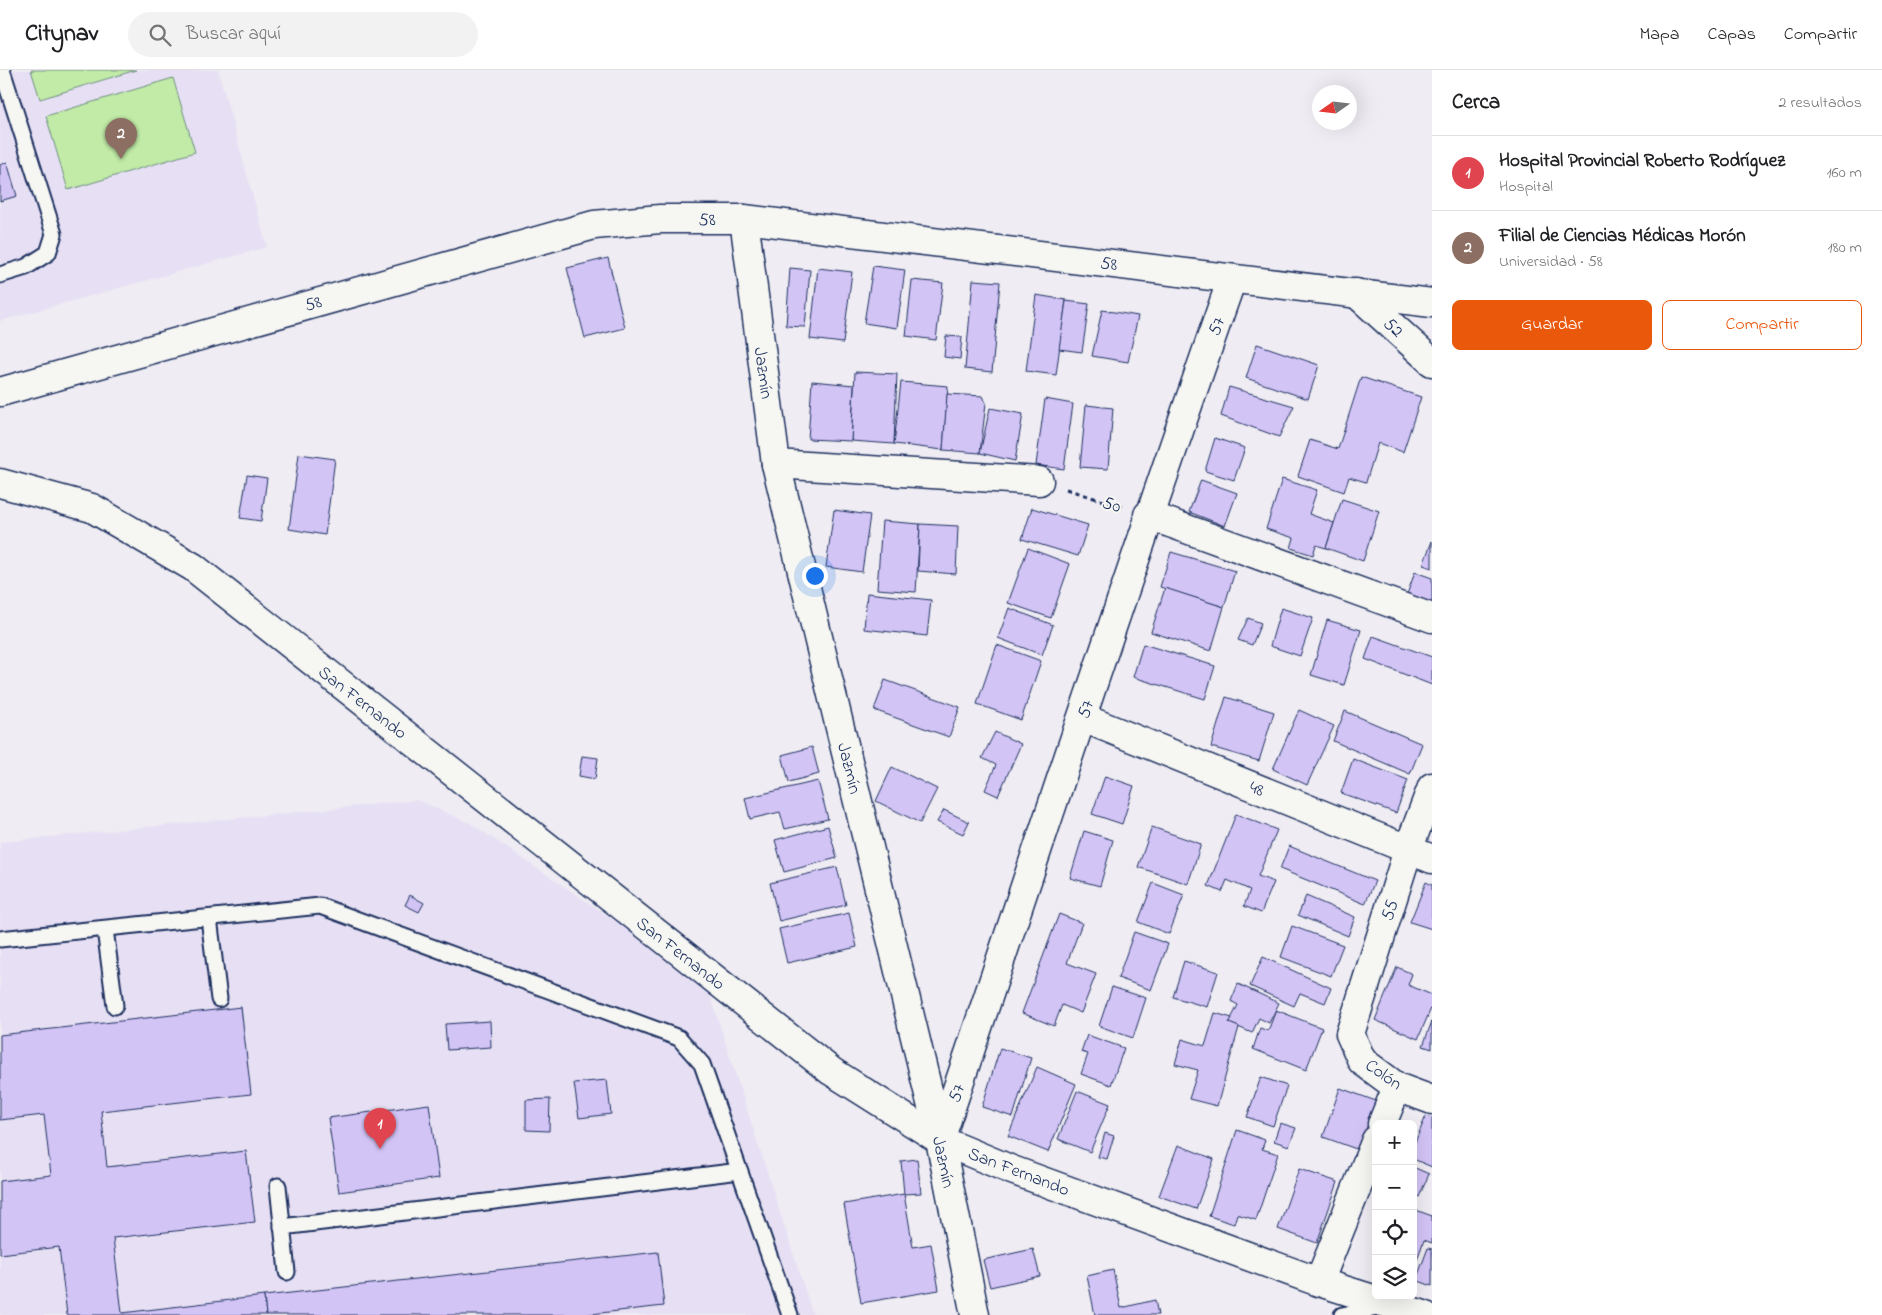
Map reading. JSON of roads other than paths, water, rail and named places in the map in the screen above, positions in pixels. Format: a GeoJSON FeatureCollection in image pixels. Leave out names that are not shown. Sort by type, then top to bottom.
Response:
{"type":"FeatureCollection","features":[{"type":"Feature","properties":{"kind":"street","name":"58"},"geometry":{"type":"LineString","coordinates":[[0,392],[594,225],[660,219],[744,218],[1432,302]]}},
{"type":"Feature","properties":{"kind":"street","name":"Jazmín"},"geometry":{"type":"LineString","coordinates":[[744,218],[776,464],[940,1140],[975,1315]]}},
{"type":"Feature","properties":{"kind":"street","name":"57"},"geometry":{"type":"LineString","coordinates":[[940,1140],[1083,718],[1148,515],[1232,279]]}},
{"type":"Feature","properties":{"kind":"street","name":"52"},"geometry":{"type":"LineString","coordinates":[[1356,292],[1432,362]]}},
{"type":"Feature","properties":{"kind":"street"},"geometry":{"type":"LineString","coordinates":[[776,464],[1039,481]]}},
{"type":"Feature","properties":{"kind":"street","name":"San Fernando"},"geometry":{"type":"LineString","coordinates":[[0,483],[92,508],[193,568],[831,1071],[940,1140],[1012,1170],[1393,1310],[1424,1315]]}},
{"type":"Feature","properties":{"kind":"street"},"geometry":{"type":"LineString","coordinates":[[1148,515],[1432,618]]}},
{"type":"Feature","properties":{"kind":"street","name":"48"},"geometry":{"type":"LineString","coordinates":[[1083,718],[1420,854]]}},
{"type":"Feature","properties":{"kind":"street","name":"55"},"geometry":{"type":"LineString","coordinates":[[1350,1034],[1420,854],[1432,787]]}},
{"type":"Feature","properties":{"kind":"street","name":"Colón"},"geometry":{"type":"LineString","coordinates":[[1350,1034],[1362,1061],[1397,1087],[1432,1100]]}},
{"type":"Feature","properties":{"kind":"street"},"geometry":{"type":"LineString","coordinates":[[1384,1120],[1397,1087]]}},
{"type":"Feature","properties":{"kind":"street"},"geometry":{"type":"LineString","coordinates":[[1319,1282],[1372,1150]]}},
{"type":"Feature","properties":{"kind":"lane"},"geometry":{"type":"LineString","coordinates":[[0,275],[26,267],[48,253],[54,234],[2,70]]}},
{"type":"Feature","properties":{"kind":"lane"},"geometry":{"type":"LineString","coordinates":[[0,939],[320,906],[679,1038],[702,1064],[790,1315]]}},
{"type":"Feature","properties":{"kind":"lane"},"geometry":{"type":"LineString","coordinates":[[209,918],[219,999]]}},
{"type":"Feature","properties":{"kind":"lane"},"geometry":{"type":"LineString","coordinates":[[105,928],[115,1006]]}},
{"type":"Feature","properties":{"kind":"lane"},"geometry":{"type":"LineString","coordinates":[[282,1227],[740,1171]]}},
{"type":"Feature","properties":{"kind":"lane"},"geometry":{"type":"LineString","coordinates":[[278,1186],[287,1272]]}},
{"type":"Feature","properties":{"kind":"lane"},"geometry":{"type":"LineString","coordinates":[[1342,1315],[1393,1310]]}},
{"type":"Feature","properties":{"kind":"place","name":"Filial de Ciencias Médicas Morón"},"geometry":{"type":"Point","coordinates":[121,159]}},
{"type":"Feature","properties":{"kind":"place","name":"Hospital Provincial Roberto Rodríguez"},"geometry":{"type":"Point","coordinates":[380,1149]}}]}
